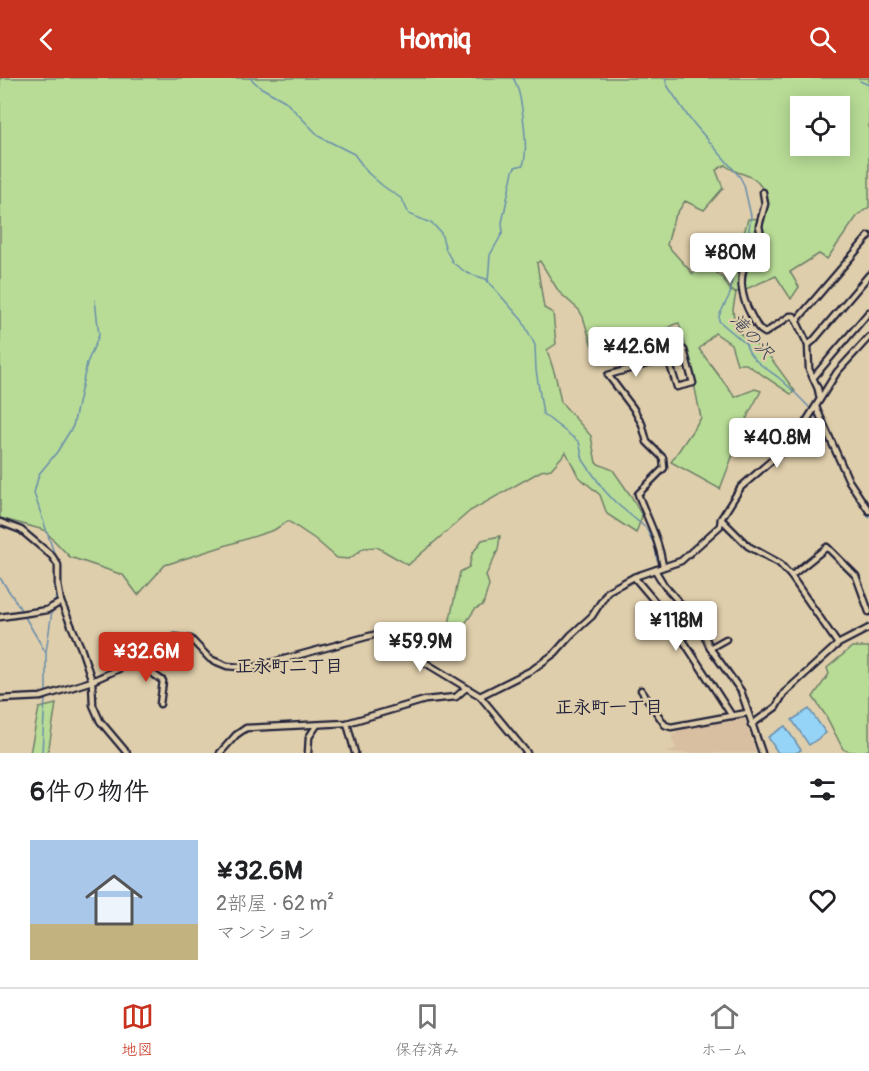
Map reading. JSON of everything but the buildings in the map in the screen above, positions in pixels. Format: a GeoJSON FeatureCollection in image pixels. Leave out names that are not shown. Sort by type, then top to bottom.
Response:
{"type":"FeatureCollection","features":[{"type":"Feature","properties":{"kind":"street"},"geometry":{"type":"LineString","coordinates":[[763,192],[765,204],[759,226],[763,244],[751,255],[745,266],[741,283],[743,299],[758,329],[765,333],[790,316],[794,316],[808,345],[809,369],[820,399]]}},
{"type":"Feature","properties":{"kind":"street"},"geometry":{"type":"LineString","coordinates":[[797,320],[869,236]]}},
{"type":"Feature","properties":{"kind":"street"},"geometry":{"type":"LineString","coordinates":[[808,345],[869,275]]}},
{"type":"Feature","properties":{"kind":"street"},"geometry":{"type":"LineString","coordinates":[[813,378],[869,312]]}},
{"type":"Feature","properties":{"kind":"street"},"geometry":{"type":"LineString","coordinates":[[480,696],[532,670],[555,653],[592,616],[605,593],[634,577],[681,561],[720,526],[721,519],[741,487],[794,441],[837,372],[869,337]]}},
{"type":"Feature","properties":{"kind":"street"},"geometry":{"type":"LineString","coordinates":[[663,566],[655,530],[646,516],[638,494],[664,468],[663,458],[647,441],[642,424],[633,408],[608,375],[668,358],[684,350],[693,382],[677,387],[668,358]]}},
{"type":"Feature","properties":{"kind":"street"},"geometry":{"type":"LineString","coordinates":[[816,407],[849,482],[869,511]]}},
{"type":"Feature","properties":{"kind":"street"},"geometry":{"type":"LineString","coordinates":[[721,519],[748,546],[773,559],[791,576],[838,644]]}},
{"type":"Feature","properties":{"kind":"street"},"geometry":{"type":"LineString","coordinates":[[0,522],[21,530],[52,556],[58,565],[61,602],[81,648],[92,681],[93,705],[100,721],[127,753]]}},
{"type":"Feature","properties":{"kind":"street"},"geometry":{"type":"LineString","coordinates":[[791,576],[827,547],[856,576],[869,612]]}},
{"type":"Feature","properties":{"kind":"street"},"geometry":{"type":"LineString","coordinates":[[655,570],[664,585],[701,627],[710,648],[741,691],[762,753]]}},
{"type":"Feature","properties":{"kind":"street"},"geometry":{"type":"LineString","coordinates":[[634,577],[668,617],[732,716]]}},
{"type":"Feature","properties":{"kind":"street"},"geometry":{"type":"LineString","coordinates":[[0,616],[47,610],[61,602]]}},
{"type":"Feature","properties":{"kind":"street"},"geometry":{"type":"LineString","coordinates":[[751,725],[776,707],[784,693],[838,644],[869,628]]}},
{"type":"Feature","properties":{"kind":"street"},"geometry":{"type":"LineString","coordinates":[[0,699],[41,697],[92,681],[135,661],[170,639],[183,637],[191,639],[210,658],[227,666],[251,668],[392,630],[399,634],[424,663],[480,696],[527,753]]}},
{"type":"Feature","properties":{"kind":"street"},"geometry":{"type":"LineString","coordinates":[[710,648],[726,639]]}},
{"type":"Feature","properties":{"kind":"street"},"geometry":{"type":"LineString","coordinates":[[135,661],[163,681],[160,704]]}},
{"type":"Feature","properties":{"kind":"street"},"geometry":{"type":"LineString","coordinates":[[220,753],[236,735],[246,728],[347,723],[425,700],[456,697],[466,688]]}},
{"type":"Feature","properties":{"kind":"street"},"geometry":{"type":"LineString","coordinates":[[641,690],[665,725],[671,727],[747,713]]}},
{"type":"Feature","properties":{"kind":"street"},"geometry":{"type":"LineString","coordinates":[[347,723],[356,753]]}},
{"type":"Feature","properties":{"kind":"street"},"geometry":{"type":"LineString","coordinates":[[308,753],[309,737],[317,725]]}},
{"type":"Feature","properties":{"kind":"shaded area"},"geometry":{"type":"Polygon","coordinates":[[[744,717],[756,753],[664,753],[676,748],[671,737],[684,727],[744,717]]]}},
{"type":"Feature","properties":{"kind":"green space"},"geometry":{"type":"Polygon","coordinates":[[[0,78],[869,78],[869,207],[858,215],[827,259],[819,254],[790,272],[799,287],[791,299],[776,276],[739,292],[732,291],[736,293],[733,309],[735,330],[767,353],[795,391],[791,394],[746,364],[737,364],[731,344],[715,333],[699,349],[735,397],[755,389],[761,391],[748,415],[720,489],[671,462],[701,418],[679,323],[650,340],[636,344],[592,346],[579,310],[559,292],[540,261],[537,263],[544,308],[553,313],[556,344],[547,350],[561,402],[591,436],[596,463],[613,470],[631,496],[642,516],[636,533],[607,514],[600,495],[578,476],[566,452],[551,469],[541,471],[470,511],[408,565],[377,547],[364,548],[349,559],[337,558],[315,539],[288,521],[274,530],[165,565],[138,595],[123,575],[70,557],[44,530],[0,518],[0,78]],[[725,165],[716,170],[723,188],[704,210],[685,201],[674,218],[667,245],[693,274],[703,262],[723,278],[731,291],[734,265],[746,255],[744,233],[748,219],[764,218],[766,205],[764,192],[758,182],[725,165]]]}},
{"type":"Feature","properties":{"kind":"green space"},"geometry":{"type":"Polygon","coordinates":[[[500,536],[498,550],[486,575],[489,585],[483,605],[475,609],[460,631],[450,632],[450,619],[460,572],[469,567],[472,554],[482,540],[500,536]]]}},
{"type":"Feature","properties":{"kind":"green space"},"geometry":{"type":"Polygon","coordinates":[[[852,647],[869,647],[869,750],[859,752],[843,749],[813,697],[829,674],[827,668],[852,647]]]}},
{"type":"Feature","properties":{"kind":"green space"},"geometry":{"type":"Polygon","coordinates":[[[56,704],[48,753],[30,753],[39,708],[56,704]]]}},
{"type":"Feature","properties":{"kind":"water"},"geometry":{"type":"Polygon","coordinates":[[[809,709],[826,733],[809,745],[792,720],[809,709]]]}},
{"type":"Feature","properties":{"kind":"water"},"geometry":{"type":"Polygon","coordinates":[[[785,726],[801,750],[796,753],[778,753],[768,737],[785,726]]]}},
{"type":"Feature","properties":{"kind":"waterway"},"geometry":{"type":"LineString","coordinates":[[250,78],[260,87],[285,101],[320,137],[354,154],[368,173],[402,199],[409,214],[433,224],[441,233],[453,263],[467,273],[486,279],[522,320],[535,345],[536,370],[543,414],[579,442],[583,460],[604,490],[646,528],[655,546],[657,560]]}},
{"type":"Feature","properties":{"kind":"waterway"},"geometry":{"type":"LineString","coordinates":[[488,282],[490,255],[503,232],[502,223],[513,171],[515,167],[523,165],[525,158],[522,107],[513,78]]}},
{"type":"Feature","properties":{"kind":"waterway","name":"滝の沢"},"geometry":{"type":"LineString","coordinates":[[665,78],[667,85],[689,118],[740,177],[751,216],[746,248],[734,259],[730,294],[719,316],[719,321],[746,344],[751,355],[760,364],[811,409]]}},
{"type":"Feature","properties":{"kind":"waterway"},"geometry":{"type":"LineString","coordinates":[[860,81],[869,85]]}},
{"type":"Feature","properties":{"kind":"waterway"},"geometry":{"type":"LineString","coordinates":[[55,556],[34,493],[39,474],[57,452],[73,426],[87,363],[99,335],[95,300]]}},
{"type":"Feature","properties":{"kind":"waterway","name":"滝の沢"},"geometry":{"type":"LineString","coordinates":[[816,417],[847,484],[869,517]]}},
{"type":"Feature","properties":{"kind":"waterway"},"geometry":{"type":"LineString","coordinates":[[660,571],[665,580]]}},
{"type":"Feature","properties":{"kind":"waterway"},"geometry":{"type":"LineString","coordinates":[[0,578],[46,653],[46,693]]}},
{"type":"Feature","properties":{"kind":"waterway"},"geometry":{"type":"LineString","coordinates":[[55,602],[57,590]]}},
{"type":"Feature","properties":{"kind":"waterway"},"geometry":{"type":"LineString","coordinates":[[46,652],[52,611]]}},
{"type":"Feature","properties":{"kind":"waterway"},"geometry":{"type":"LineString","coordinates":[[42,753],[45,698]]}},
{"type":"Feature","properties":{"kind":"district","name":"正永町二丁目"},"geometry":{"type":"Point","coordinates":[289,666]}},
{"type":"Feature","properties":{"kind":"district","name":"正永町一丁目"},"geometry":{"type":"Point","coordinates":[609,707]}}]}
